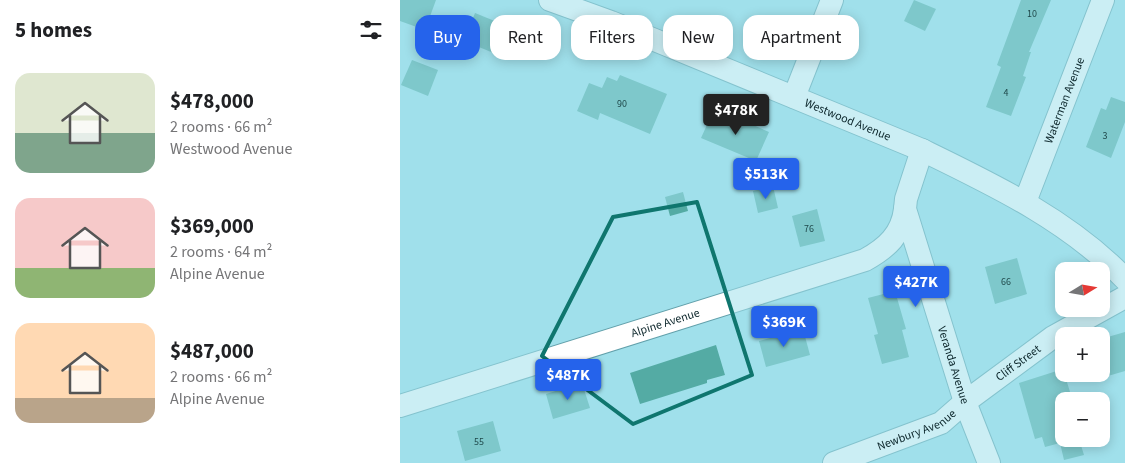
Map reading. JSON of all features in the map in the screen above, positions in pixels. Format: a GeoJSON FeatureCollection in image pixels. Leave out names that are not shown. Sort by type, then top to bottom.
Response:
{"type":"FeatureCollection","features":[{"type":"Feature","properties":{"kind":"street"},"geometry":{"type":"LineString","coordinates":[[794,97],[832,0]]}},
{"type":"Feature","properties":{"kind":"street","name":"Waterman Avenue"},"geometry":{"type":"LineString","coordinates":[[1025,202],[1103,0]]}},
{"type":"Feature","properties":{"kind":"street","name":"Westwood Avenue"},"geometry":{"type":"LineString","coordinates":[[554,1],[611,22],[922,150],[991,183],[1025,202],[1073,235],[1125,279]]}},
{"type":"Feature","properties":{"kind":"street"},"geometry":{"type":"LineString","coordinates":[[905,209],[906,199],[922,150]]}},
{"type":"Feature","properties":{"kind":"street","name":"Veranda Avenue"},"geometry":{"type":"LineString","coordinates":[[905,209],[965,402],[989,463]]}},
{"type":"Feature","properties":{"kind":"street","name":"Alpine Avenue"},"geometry":{"type":"LineString","coordinates":[[400,406],[866,260],[878,253],[895,237],[901,227],[905,209]]}},
{"type":"Feature","properties":{"kind":"street","name":"Cliff Street"},"geometry":{"type":"LineString","coordinates":[[965,402],[1053,337],[1125,298]]}},
{"type":"Feature","properties":{"kind":"street","name":"Newbury Avenue"},"geometry":{"type":"LineString","coordinates":[[834,463],[941,423],[965,402]]}},
{"type":"Feature","properties":{"kind":"highlighted area"},"geometry":{"type":"Polygon","coordinates":[[[697,202],[752,375],[633,424],[542,356],[613,217],[697,202]]]}},
{"type":"Feature","properties":{"kind":"building"},"geometry":{"type":"Polygon","coordinates":[[[400,0],[436,0],[430,15],[415,15],[415,26],[400,21],[400,0]]]}},
{"type":"Feature","properties":{"kind":"building"},"geometry":{"type":"Polygon","coordinates":[[[914,0],[936,9],[925,31],[904,21],[914,0]]]}},
{"type":"Feature","properties":{"kind":"building"},"geometry":{"type":"Polygon","coordinates":[[[1021,0],[1051,0],[1029,52],[1031,52],[1023,76],[1026,77],[1011,116],[986,107],[1001,67],[997,65],[1021,0]]]}},
{"type":"Feature","properties":{"kind":"building"},"geometry":{"type":"Polygon","coordinates":[[[480,15],[490,19],[490,52],[480,47],[480,15]]]}},
{"type":"Feature","properties":{"kind":"building"},"geometry":{"type":"Polygon","coordinates":[[[412,60],[438,70],[428,96],[401,85],[412,60]]]}},
{"type":"Feature","properties":{"kind":"building"},"geometry":{"type":"Polygon","coordinates":[[[620,75],[667,94],[650,134],[600,113],[598,120],[577,111],[589,83],[602,88],[607,77],[617,81],[620,75]]]}},
{"type":"Feature","properties":{"kind":"building"},"geometry":{"type":"Polygon","coordinates":[[[1111,97],[1125,102],[1125,122],[1111,158],[1086,147],[1101,108],[1106,110],[1111,97]]]}},
{"type":"Feature","properties":{"kind":"building"},"geometry":{"type":"Polygon","coordinates":[[[724,112],[769,132],[756,161],[701,138],[711,116],[721,120],[724,112]]]}},
{"type":"Feature","properties":{"kind":"building"},"geometry":{"type":"Polygon","coordinates":[[[773,186],[778,208],[758,213],[753,191],[773,186]]]}},
{"type":"Feature","properties":{"kind":"building"},"geometry":{"type":"Polygon","coordinates":[[[683,192],[688,211],[670,216],[665,197],[683,192]]]}},
{"type":"Feature","properties":{"kind":"building"},"geometry":{"type":"Polygon","coordinates":[[[817,209],[825,241],[800,247],[792,216],[817,209]]]}},
{"type":"Feature","properties":{"kind":"building"},"geometry":{"type":"Polygon","coordinates":[[[1017,258],[1027,294],[995,304],[985,267],[1017,258]]]}},
{"type":"Feature","properties":{"kind":"building"},"geometry":{"type":"Polygon","coordinates":[[[895,291],[906,329],[902,330],[909,357],[882,364],[874,335],[878,334],[868,298],[895,291]]]}},
{"type":"Feature","properties":{"kind":"building"},"geometry":{"type":"Polygon","coordinates":[[[803,329],[810,355],[766,367],[759,341],[803,329]]]}},
{"type":"Feature","properties":{"kind":"building"},"geometry":{"type":"Polygon","coordinates":[[[1125,332],[1125,371],[1110,375],[1110,336],[1125,332]]]}},
{"type":"Feature","properties":{"kind":"building"},"geometry":{"type":"Polygon","coordinates":[[[716,345],[725,375],[707,380],[707,383],[640,404],[630,373],[716,345]]]}},
{"type":"Feature","properties":{"kind":"building"},"geometry":{"type":"Polygon","coordinates":[[[1055,372],[1055,382],[1067,382],[1070,392],[1055,392],[1055,444],[1045,447],[1042,437],[1035,439],[1019,383],[1055,372]]]}},
{"type":"Feature","properties":{"kind":"building"},"geometry":{"type":"Polygon","coordinates":[[[582,383],[590,408],[553,419],[546,394],[582,383]]]}},
{"type":"Feature","properties":{"kind":"building"},"geometry":{"type":"Polygon","coordinates":[[[493,421],[501,451],[465,461],[457,431],[493,421]]]}},
{"type":"Feature","properties":{"kind":"building"},"geometry":{"type":"Polygon","coordinates":[[[1061,447],[1082,447],[1084,455],[1064,460],[1061,447]]]}}]}
